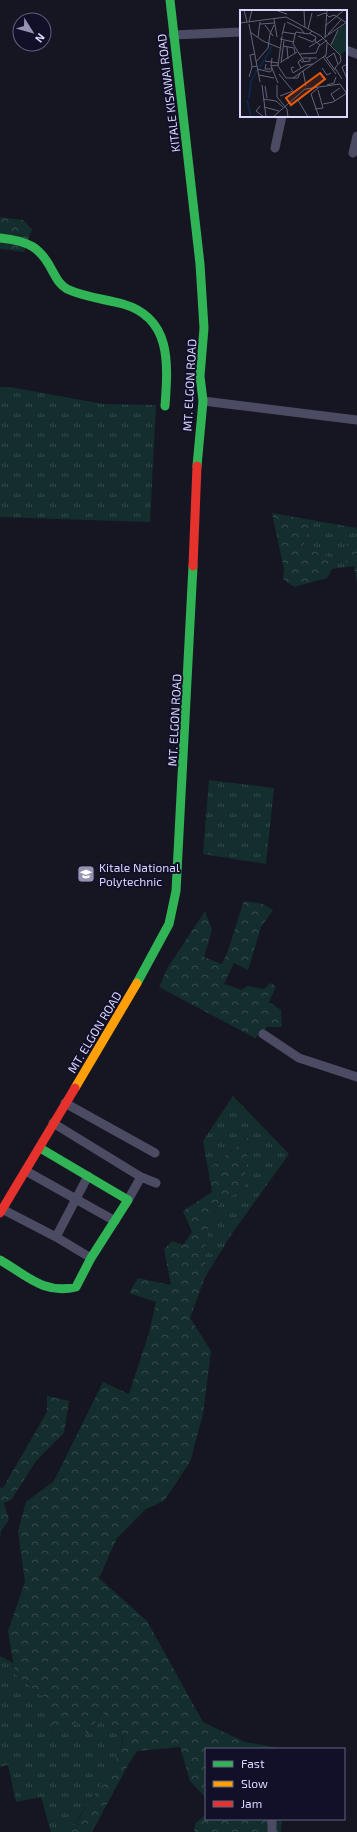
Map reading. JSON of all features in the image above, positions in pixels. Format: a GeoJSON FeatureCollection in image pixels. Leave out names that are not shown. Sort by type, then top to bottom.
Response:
{"type":"FeatureCollection","features":[{"type":"Feature","properties":{"kind":"street","name":"KITALE KISAWAI ROAD"},"geometry":{"type":"LineString","coordinates":[[170,0],[190,183]]}},
{"type":"Feature","properties":{"kind":"street"},"geometry":{"type":"LineString","coordinates":[[173,35],[240,32]]}},
{"type":"Feature","properties":{"kind":"street"},"geometry":{"type":"LineString","coordinates":[[347,50],[357,54]]}},
{"type":"Feature","properties":{"kind":"street"},"geometry":{"type":"LineString","coordinates":[[275,148],[282,117]]}},
{"type":"Feature","properties":{"kind":"street"},"geometry":{"type":"LineString","coordinates":[[353,153],[357,136]]}},
{"type":"Feature","properties":{"kind":"street","name":"MT. ELGON ROAD"},"geometry":{"type":"LineString","coordinates":[[1,1211],[40,1148],[53,1123],[147,966],[164,936],[173,912],[179,862],[197,454],[203,401],[200,376],[204,328],[202,292],[190,183]]}},
{"type":"Feature","properties":{"kind":"street"},"geometry":{"type":"LineString","coordinates":[[0,238],[24,240],[34,245],[45,258],[61,286],[75,293],[118,303],[138,310],[150,317],[163,344],[167,370],[165,406]]}},
{"type":"Feature","properties":{"kind":"street"},"geometry":{"type":"LineString","coordinates":[[203,401],[357,420]]}},
{"type":"Feature","properties":{"kind":"street"},"geometry":{"type":"LineString","coordinates":[[263,1034],[299,1058],[357,1077]]}},
{"type":"Feature","properties":{"kind":"street"},"geometry":{"type":"LineString","coordinates":[[65,1103],[155,1153]]}},
{"type":"Feature","properties":{"kind":"street"},"geometry":{"type":"LineString","coordinates":[[53,1123],[141,1176],[156,1183]]}},
{"type":"Feature","properties":{"kind":"street"},"geometry":{"type":"LineString","coordinates":[[40,1148],[128,1200]]}},
{"type":"Feature","properties":{"kind":"street"},"geometry":{"type":"LineString","coordinates":[[26,1171],[115,1221]]}},
{"type":"Feature","properties":{"kind":"street"},"geometry":{"type":"LineString","coordinates":[[56,1237],[88,1176]]}},
{"type":"Feature","properties":{"kind":"street"},"geometry":{"type":"LineString","coordinates":[[0,1260],[47,1289],[61,1291],[76,1287],[91,1258],[128,1200],[141,1176]]}},
{"type":"Feature","properties":{"kind":"street"},"geometry":{"type":"LineString","coordinates":[[1,1211],[56,1237],[91,1258]]}},
{"type":"Feature","properties":{"kind":"street"},"geometry":{"type":"LineString","coordinates":[[272,1820],[272,1832]]}},
{"type":"Feature","properties":{"kind":"green space"},"geometry":{"type":"Polygon","coordinates":[[[0,217],[23,220],[32,229],[24,252],[0,249],[0,217]]]}},
{"type":"Feature","properties":{"kind":"green space"},"geometry":{"type":"Polygon","coordinates":[[[0,387],[10,387],[103,404],[156,405],[150,522],[0,517],[0,387]]]}},
{"type":"Feature","properties":{"kind":"green space"},"geometry":{"type":"Polygon","coordinates":[[[272,513],[311,520],[303,547],[327,556],[332,569],[327,578],[294,587],[283,579],[284,569],[272,513]]]}},
{"type":"Feature","properties":{"kind":"green space"},"geometry":{"type":"Polygon","coordinates":[[[311,520],[357,528],[357,542],[348,543],[354,566],[332,569],[327,556],[303,547],[311,520]]]}},
{"type":"Feature","properties":{"kind":"green space"},"geometry":{"type":"Polygon","coordinates":[[[348,542],[357,542],[357,583],[354,566],[345,561],[345,553],[348,542]]]}},
{"type":"Feature","properties":{"kind":"green space"},"geometry":{"type":"Polygon","coordinates":[[[209,780],[274,788],[266,864],[203,854],[209,780]]]}},
{"type":"Feature","properties":{"kind":"green space"},"geometry":{"type":"Polygon","coordinates":[[[244,901],[263,904],[273,910],[261,927],[248,970],[234,963],[224,984],[242,990],[247,986],[264,989],[270,983],[276,986],[269,1002],[281,1010],[282,1027],[267,1027],[255,1038],[159,987],[168,967],[205,911],[212,930],[204,957],[222,964],[229,949],[244,901]]]}},
{"type":"Feature","properties":{"kind":"green space"},"geometry":{"type":"Polygon","coordinates":[[[233,1096],[289,1154],[231,1235],[205,1277],[207,1230],[220,1202],[244,1189],[249,1137],[208,1169],[203,1141],[233,1096]]]}},
{"type":"Feature","properties":{"kind":"green space"},"geometry":{"type":"Polygon","coordinates":[[[249,1137],[244,1189],[220,1202],[207,1230],[205,1277],[190,1318],[211,1351],[203,1414],[190,1462],[164,1501],[146,1509],[117,1538],[99,1578],[147,1621],[203,1722],[245,1742],[279,1748],[205,1748],[205,1797],[190,1781],[180,1747],[137,1751],[92,1832],[71,1832],[102,1784],[122,1745],[123,1736],[116,1726],[104,1727],[103,1709],[88,1735],[79,1721],[54,1737],[43,1697],[15,1674],[8,1631],[25,1582],[18,1531],[26,1502],[54,1481],[103,1382],[129,1394],[149,1333],[156,1302],[129,1293],[138,1278],[171,1285],[164,1249],[172,1241],[183,1245],[192,1232],[183,1211],[212,1192],[208,1169],[249,1137]]]}},
{"type":"Feature","properties":{"kind":"green space"},"geometry":{"type":"Polygon","coordinates":[[[47,1396],[69,1401],[64,1433],[36,1461],[11,1500],[4,1503],[9,1520],[1,1531],[0,1539],[0,1487],[3,1488],[47,1412],[47,1396]]]}},
{"type":"Feature","properties":{"kind":"green space"},"geometry":{"type":"Polygon","coordinates":[[[0,1656],[13,1663],[15,1674],[43,1697],[54,1737],[79,1721],[88,1734],[104,1708],[123,1736],[120,1749],[109,1773],[77,1820],[71,1832],[51,1832],[41,1797],[16,1802],[8,1765],[0,1767],[0,1656]]]}},
{"type":"Feature","properties":{"kind":"green space"},"geometry":{"type":"Polygon","coordinates":[[[205,1815],[205,1820],[282,1820],[281,1832],[194,1832],[195,1824],[205,1815]]]}},
{"type":"Feature","properties":{"kind":"traffic: fast"},"geometry":{"type":"LineString","coordinates":[[170,0],[200,264],[204,328],[200,376],[203,401],[197,466]]}},
{"type":"Feature","properties":{"kind":"traffic: fast"},"geometry":{"type":"LineString","coordinates":[[0,238],[10,239],[32,246],[43,256],[58,281],[67,289],[87,296],[123,304],[139,311],[151,320],[159,331],[164,344],[167,374],[165,406]]}},
{"type":"Feature","properties":{"kind":"traffic: fast"},"geometry":{"type":"LineString","coordinates":[[137,983],[169,924],[176,891],[193,566]]}},
{"type":"Feature","properties":{"kind":"traffic: fast"},"geometry":{"type":"LineString","coordinates":[[0,1260],[27,1277],[45,1286],[65,1289],[76,1287],[91,1258],[128,1200],[40,1148]]}},
{"type":"Feature","properties":{"kind":"traffic: slow"},"geometry":{"type":"LineString","coordinates":[[75,1088],[137,983]]}},
{"type":"Feature","properties":{"kind":"traffic: jam"},"geometry":{"type":"LineString","coordinates":[[193,566],[197,466]]}},
{"type":"Feature","properties":{"kind":"traffic: jam"},"geometry":{"type":"LineString","coordinates":[[0,1213],[75,1088]]}},
{"type":"Feature","properties":{"kind":"place","name":"Kitale National Polytechnic"},"geometry":{"type":"Point","coordinates":[86,874]}}]}
